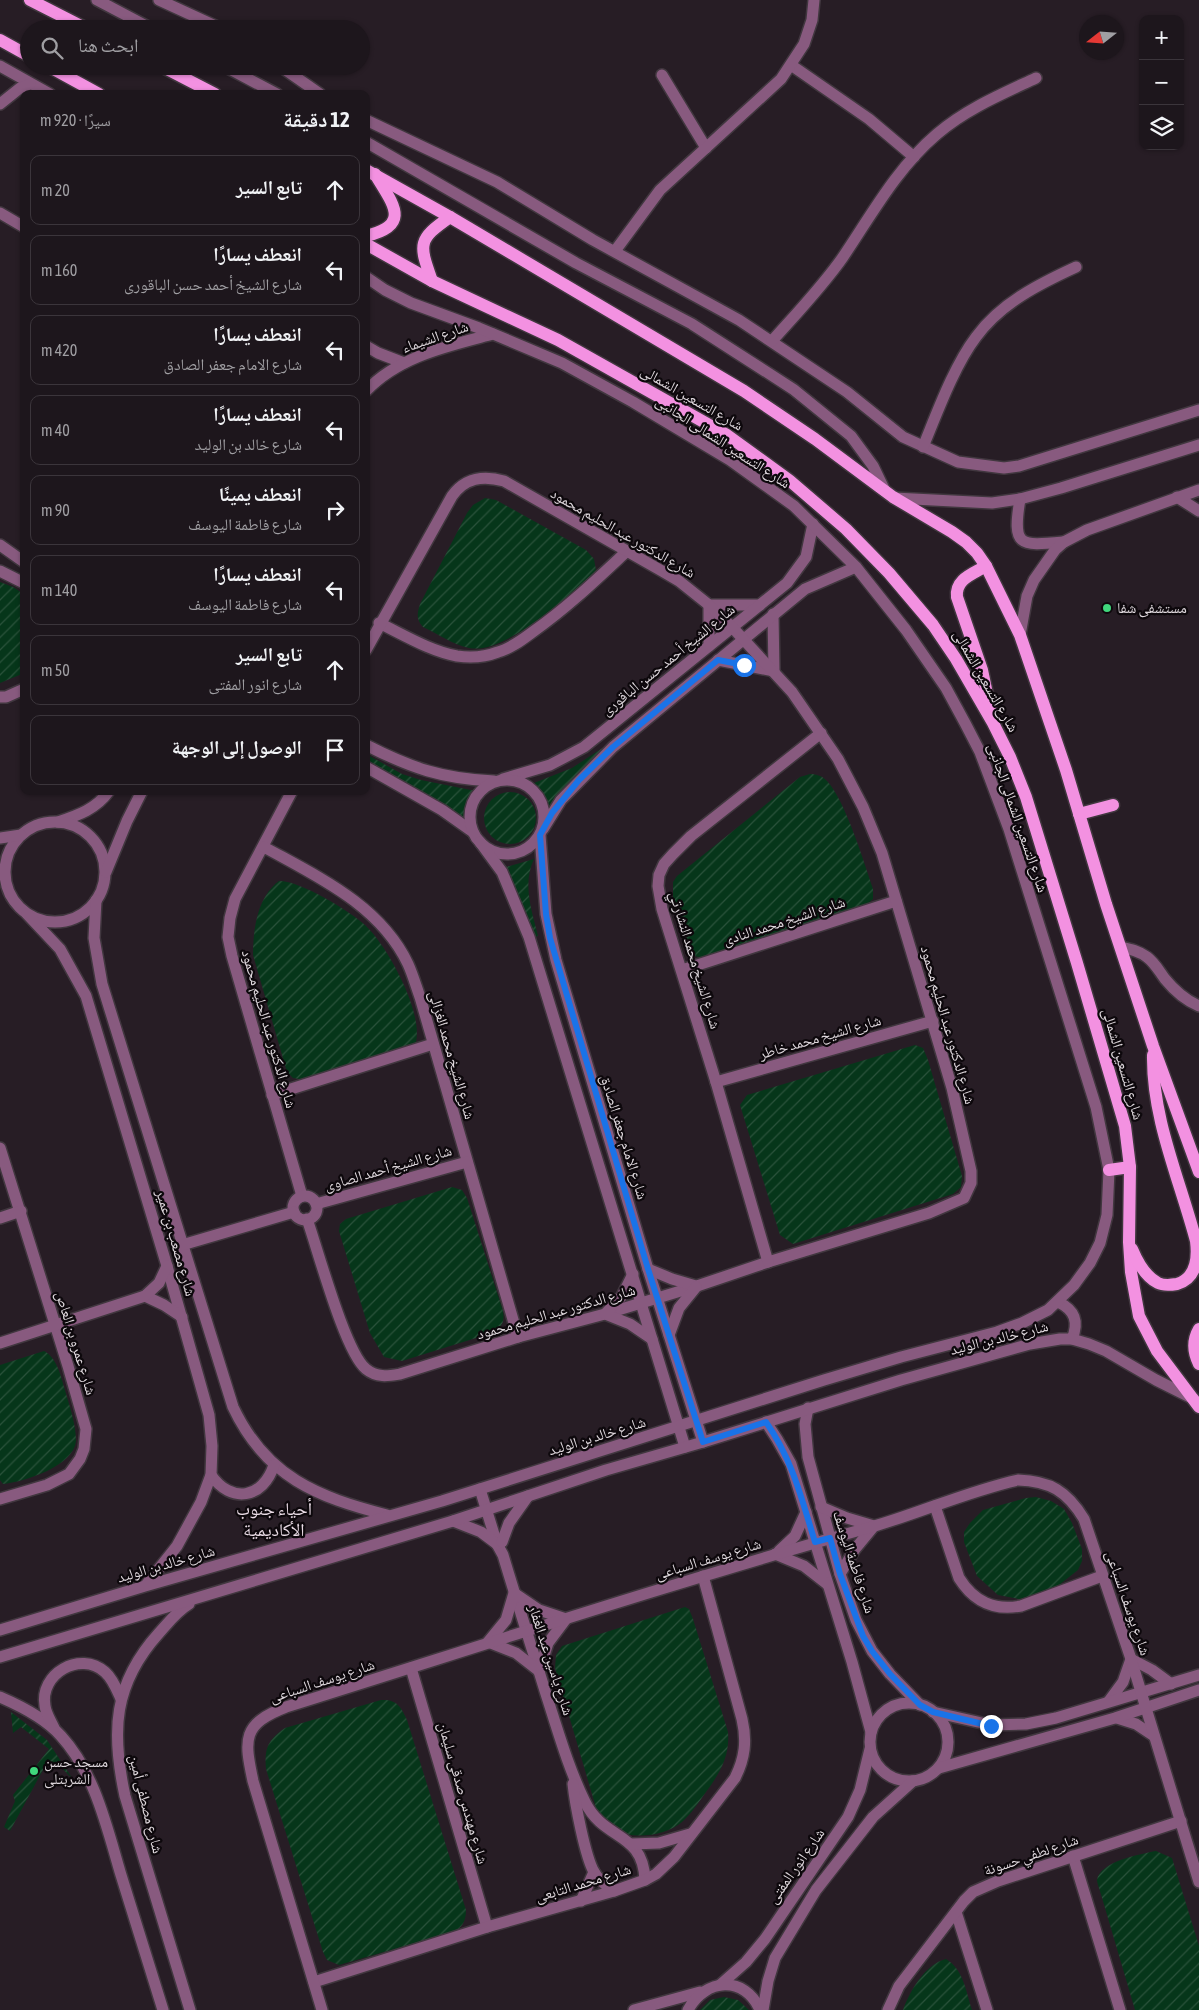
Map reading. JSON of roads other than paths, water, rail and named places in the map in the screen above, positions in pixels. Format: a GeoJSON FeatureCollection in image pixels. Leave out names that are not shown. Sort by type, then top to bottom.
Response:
{"type":"FeatureCollection","features":[{"type":"Feature","properties":{"kind":"main road"},"geometry":{"type":"LineString","coordinates":[[30,0],[69,20]]}},
{"type":"Feature","properties":{"kind":"main road"},"geometry":{"type":"LineString","coordinates":[[0,40],[20,51]]}},
{"type":"Feature","properties":{"kind":"main road"},"geometry":{"type":"LineString","coordinates":[[64,75],[92,90]]}},
{"type":"Feature","properties":{"kind":"main road"},"geometry":{"type":"LineString","coordinates":[[178,75],[207,90]]}},
{"type":"Feature","properties":{"kind":"main road"},"geometry":{"type":"LineString","coordinates":[[370,172],[392,204],[395,214],[394,222],[389,229],[370,235]]}},
{"type":"Feature","properties":{"kind":"main road","name":"شارع التسعين الشمالى"},"geometry":{"type":"LineString","coordinates":[[370,172],[450,217],[744,392],[815,439],[889,494],[966,542],[986,566],[1020,635],[1153,1046],[1199,1172]]}},
{"type":"Feature","properties":{"kind":"main road"},"geometry":{"type":"LineString","coordinates":[[432,280],[422,250],[424,241],[428,233],[450,217]]}},
{"type":"Feature","properties":{"kind":"main road","name":"شارع التسعين الشمالى"},"geometry":{"type":"LineString","coordinates":[[370,246],[432,280],[558,340],[727,436],[789,480],[846,529],[912,599],[933,625],[956,659],[993,723],[1018,776],[1037,830],[1120,1108],[1128,1143],[1131,1272],[1140,1316],[1157,1351],[1196,1403]]}},
{"type":"Feature","properties":{"kind":"main road"},"geometry":{"type":"LineString","coordinates":[[986,566],[960,582],[956,591],[987,686],[993,723]]}},
{"type":"Feature","properties":{"kind":"main road"},"geometry":{"type":"LineString","coordinates":[[1079,814],[1114,804]]}},
{"type":"Feature","properties":{"kind":"main road"},"geometry":{"type":"LineString","coordinates":[[1129,1242],[1139,1262],[1151,1278],[1158,1283],[1166,1285],[1181,1283],[1189,1278],[1193,1271],[1197,1252],[1196,1241],[1157,1104],[1152,1076],[1153,1046]]}},
{"type":"Feature","properties":{"kind":"main road"},"geometry":{"type":"LineString","coordinates":[[1109,1170],[1130,1167]]}},
{"type":"Feature","properties":{"kind":"main road"},"geometry":{"type":"LineString","coordinates":[[1199,1329],[1193,1340],[1199,1364]]}},
{"type":"Feature","properties":{"kind":"street"},"geometry":{"type":"LineString","coordinates":[[97,0],[135,20]]}},
{"type":"Feature","properties":{"kind":"street"},"geometry":{"type":"LineString","coordinates":[[159,0],[202,20]]}},
{"type":"Feature","properties":{"kind":"street"},"geometry":{"type":"LineString","coordinates":[[615,251],[654,197],[774,86],[792,65],[804,44],[812,20],[814,0]]}},
{"type":"Feature","properties":{"kind":"street"},"geometry":{"type":"LineString","coordinates":[[792,65],[869,119],[914,157]]}},
{"type":"Feature","properties":{"kind":"street"},"geometry":{"type":"LineString","coordinates":[[0,66],[42,90]]}},
{"type":"Feature","properties":{"kind":"street"},"geometry":{"type":"LineString","coordinates":[[241,75],[269,90]]}},
{"type":"Feature","properties":{"kind":"street"},"geometry":{"type":"LineString","coordinates":[[293,75],[314,90]]}},
{"type":"Feature","properties":{"kind":"street"},"geometry":{"type":"LineString","coordinates":[[662,75],[706,148]]}},
{"type":"Feature","properties":{"kind":"street"},"geometry":{"type":"LineString","coordinates":[[772,341],[830,274],[867,218],[914,157],[938,133],[956,119],[980,105],[1036,78]]}},
{"type":"Feature","properties":{"kind":"street"},"geometry":{"type":"LineString","coordinates":[[0,104],[20,88],[30,84]]}},
{"type":"Feature","properties":{"kind":"street"},"geometry":{"type":"LineString","coordinates":[[370,122],[497,182],[738,320],[847,392],[903,437],[958,462],[1004,468],[1033,462],[1199,410]]}},
{"type":"Feature","properties":{"kind":"street"},"geometry":{"type":"LineString","coordinates":[[370,144],[576,263],[692,324],[793,389],[851,436],[873,466],[889,494],[992,503],[1020,498],[1139,465],[1199,446]]}},
{"type":"Feature","properties":{"kind":"street"},"geometry":{"type":"LineString","coordinates":[[0,213],[20,225]]}},
{"type":"Feature","properties":{"kind":"street"},"geometry":{"type":"LineString","coordinates":[[923,447],[950,385],[976,337],[988,323],[1019,297],[1039,284],[1076,268]]}},
{"type":"Feature","properties":{"kind":"street","name":"شارع التسعين الشمالى الجانبى"},"geometry":{"type":"LineString","coordinates":[[370,280],[385,290],[411,303],[562,363],[702,442],[787,500],[856,567],[906,630],[946,688],[980,752],[1009,829],[1096,1107],[1109,1170]]}},
{"type":"Feature","properties":{"kind":"street","name":"شارع الشيماء"},"geometry":{"type":"LineString","coordinates":[[370,388],[388,372],[404,362],[425,353],[493,334]]}},
{"type":"Feature","properties":{"kind":"street"},"geometry":{"type":"LineString","coordinates":[[370,348],[404,362]]}},
{"type":"Feature","properties":{"kind":"street","name":"شارع الدكتور عبد الحليم محمود"},"geometry":{"type":"LineString","coordinates":[[308,1219],[352,1349],[366,1369],[376,1375],[386,1376],[400,1374],[518,1337],[605,1314],[929,1213],[964,1198],[971,1184],[969,1159],[933,1021],[882,853],[863,807],[838,759],[797,699],[774,671],[709,605],[679,581],[627,550],[504,481],[491,478],[469,481],[459,486],[370,643]]}},
{"type":"Feature","properties":{"kind":"street"},"geometry":{"type":"LineString","coordinates":[[1020,635],[1030,588],[1055,550],[1064,542],[1087,530],[1199,490]]}},
{"type":"Feature","properties":{"kind":"street"},"geometry":{"type":"LineString","coordinates":[[1177,497],[1199,511]]}},
{"type":"Feature","properties":{"kind":"street"},"geometry":{"type":"LineString","coordinates":[[1020,498],[1016,524],[1020,538],[1024,542],[1034,544],[1064,542]]}},
{"type":"Feature","properties":{"kind":"street","name":"شارع الشيخ أحمد حسن الباقورى"},"geometry":{"type":"LineString","coordinates":[[498,780],[550,765],[584,747],[760,605],[787,583],[798,570],[810,547],[813,524]]}},
{"type":"Feature","properties":{"kind":"street"},"geometry":{"type":"LineString","coordinates":[[0,546],[20,559]]}},
{"type":"Feature","properties":{"kind":"street"},"geometry":{"type":"LineString","coordinates":[[380,624],[456,656],[485,656],[500,652],[544,624],[598,579],[627,550]]}},
{"type":"Feature","properties":{"kind":"street","name":"شارع الشيخ أحمد حسن الباقورى"},"geometry":{"type":"LineString","coordinates":[[542,832],[562,800],[613,747],[805,588],[856,567]]}},
{"type":"Feature","properties":{"kind":"street"},"geometry":{"type":"LineString","coordinates":[[0,572],[20,581]]}},
{"type":"Feature","properties":{"kind":"street"},"geometry":{"type":"LineString","coordinates":[[709,646],[709,605],[760,605]]}},
{"type":"Feature","properties":{"kind":"street"},"geometry":{"type":"LineString","coordinates":[[718,660],[774,671],[772,614]]}},
{"type":"Feature","properties":{"kind":"street"},"geometry":{"type":"LineString","coordinates":[[0,697],[6,697],[20,691]]}},
{"type":"Feature","properties":{"kind":"street","name":"شارع الشيخ محمد النشارتي"},"geometry":{"type":"LineString","coordinates":[[768,1262],[716,1082],[659,897],[660,875],[664,864],[691,836],[821,733]]}},
{"type":"Feature","properties":{"kind":"street"},"geometry":{"type":"LineString","coordinates":[[370,747],[419,770],[465,780],[515,780],[527,784],[543,804],[545,816],[542,832],[533,844],[523,851],[512,854],[494,851],[442,810],[370,769]]}},
{"type":"Feature","properties":{"kind":"street"},"geometry":{"type":"LineString","coordinates":[[498,780],[483,788],[475,797],[470,814],[477,837],[502,872],[529,937],[685,1447]]}},
{"type":"Feature","properties":{"kind":"street"},"geometry":{"type":"LineString","coordinates":[[17,905],[7,886],[6,864],[11,848],[21,835],[45,823],[58,822],[85,813],[105,795]]}},
{"type":"Feature","properties":{"kind":"street"},"geometry":{"type":"LineString","coordinates":[[104,876],[140,795]]}},
{"type":"Feature","properties":{"kind":"street","name":"شارع الدكتور عبد الحليم محمود"},"geometry":{"type":"LineString","coordinates":[[290,795],[236,899],[230,918],[228,937],[238,980],[302,1196]]}},
{"type":"Feature","properties":{"kind":"street"},"geometry":{"type":"LineString","coordinates":[[0,890],[27,914],[45,921],[64,921],[76,917],[87,910],[96,900],[102,889],[104,876],[104,863],[100,850],[82,831],[71,825],[58,822]]}},
{"type":"Feature","properties":{"kind":"street","name":"شارع الامام جعفر الصادق"},"geometry":{"type":"LineString","coordinates":[[542,832],[546,914],[550,938],[648,1269],[703,1442]]}},
{"type":"Feature","properties":{"kind":"street"},"geometry":{"type":"LineString","coordinates":[[0,838],[21,835]]}},
{"type":"Feature","properties":{"kind":"street","name":"شارع الشيخ محمد الغزالى"},"geometry":{"type":"LineString","coordinates":[[264,847],[351,898],[370,913],[387,932],[408,964],[518,1337]]}},
{"type":"Feature","properties":{"kind":"street","name":"شارع مصعب بن عمير"},"geometry":{"type":"LineString","coordinates":[[96,900],[94,925],[95,951],[102,984],[233,1407],[248,1435],[274,1465],[310,1490],[326,1497],[389,1516]]}},
{"type":"Feature","properties":{"kind":"street","name":"شارع الشيخ محمد النادى"},"geometry":{"type":"LineString","coordinates":[[682,970],[896,902]]}},
{"type":"Feature","properties":{"kind":"street","name":"شارع مصعب بن عمير"},"geometry":{"type":"LineString","coordinates":[[27,914],[60,949],[86,996],[168,1266],[209,1415],[212,1446],[211,1475],[202,1502],[187,1531],[145,1586]]}},
{"type":"Feature","properties":{"kind":"street"},"geometry":{"type":"LineString","coordinates":[[1121,947],[1134,950],[1146,956],[1173,989],[1184,998],[1199,1006]]}},
{"type":"Feature","properties":{"kind":"street","name":"شارع الشيخ محمد خاطر"},"geometry":{"type":"LineString","coordinates":[[716,1082],[933,1021]]}},
{"type":"Feature","properties":{"kind":"street"},"geometry":{"type":"LineString","coordinates":[[272,1095],[433,1044]]}},
{"type":"Feature","properties":{"kind":"street","name":"شارع عمرو بن العاص"},"geometry":{"type":"LineString","coordinates":[[0,1148],[56,1325],[86,1429],[84,1449],[75,1467],[60,1480],[0,1499]]}},
{"type":"Feature","properties":{"kind":"street","name":"شارع الشيخ أحمد الصاوى"},"geometry":{"type":"LineString","coordinates":[[316,1204],[467,1162]]}},
{"type":"Feature","properties":{"kind":"street","name":"شارع خالد بن الوليد"},"geometry":{"type":"LineString","coordinates":[[0,1630],[482,1488],[895,1358],[997,1332],[1036,1316],[1058,1302],[1090,1263],[1100,1243],[1108,1215],[1109,1170]]}},
{"type":"Feature","properties":{"kind":"street"},"geometry":{"type":"LineString","coordinates":[[302,1196],[313,1199],[316,1204],[316,1214],[308,1219],[299,1218],[294,1212],[295,1202],[302,1196]]}},
{"type":"Feature","properties":{"kind":"street"},"geometry":{"type":"LineString","coordinates":[[0,1218],[21,1212]]}},
{"type":"Feature","properties":{"kind":"street"},"geometry":{"type":"LineString","coordinates":[[182,1245],[294,1212]]}},
{"type":"Feature","properties":{"kind":"street"},"geometry":{"type":"LineString","coordinates":[[0,1343],[145,1296],[158,1283],[168,1266]]}},
{"type":"Feature","properties":{"kind":"street"},"geometry":{"type":"LineString","coordinates":[[648,1269],[672,1279],[697,1286],[679,1308],[669,1335]]}},
{"type":"Feature","properties":{"kind":"street"},"geometry":{"type":"LineString","coordinates":[[633,1274],[622,1296],[605,1314],[630,1324],[652,1339]]}},
{"type":"Feature","properties":{"kind":"street"},"geometry":{"type":"LineString","coordinates":[[145,1296],[182,1317]]}},
{"type":"Feature","properties":{"kind":"street"},"geometry":{"type":"LineString","coordinates":[[1058,1302],[1072,1311],[1076,1320],[1072,1339]]}},
{"type":"Feature","properties":{"kind":"street","name":"شارع خالد بن الوليد"},"geometry":{"type":"LineString","coordinates":[[0,1656],[454,1521],[606,1470],[703,1442],[808,1408],[1030,1344],[1072,1339],[1106,1351],[1196,1403]]}},
{"type":"Feature","properties":{"kind":"street"},"geometry":{"type":"LineString","coordinates":[[895,1358],[901,1380]]}},
{"type":"Feature","properties":{"kind":"street","name":"شارع فاطمة اليوسف"},"geometry":{"type":"LineString","coordinates":[[808,1408],[805,1424],[805,1441],[840,1574],[856,1620],[872,1651],[890,1674],[920,1705]]}},
{"type":"Feature","properties":{"kind":"street","name":"شارع فاطمة اليوسف"},"geometry":{"type":"LineString","coordinates":[[766,1422],[791,1464],[829,1586],[871,1732]]}},
{"type":"Feature","properties":{"kind":"street"},"geometry":{"type":"LineString","coordinates":[[211,1475],[218,1485],[228,1491],[240,1494],[252,1492],[263,1486],[270,1476],[274,1465]]}},
{"type":"Feature","properties":{"kind":"street","name":"شارع يوسف السباعى"},"geometry":{"type":"LineString","coordinates":[[322,2010],[253,1781],[247,1749],[248,1737],[260,1719],[272,1712],[488,1642],[526,1632],[775,1554],[874,1526],[1018,1480],[1050,1485],[1064,1493],[1076,1505],[1084,1519],[1142,1693],[1199,1882]]}},
{"type":"Feature","properties":{"kind":"street","name":"شارع ياسين عبد الغفار"},"geometry":{"type":"LineString","coordinates":[[482,1488],[572,1774],[578,1814],[594,1872]]}},
{"type":"Feature","properties":{"kind":"street"},"geometry":{"type":"LineString","coordinates":[[454,1521],[481,1532],[499,1543],[512,1518],[528,1496]]}},
{"type":"Feature","properties":{"kind":"street"},"geometry":{"type":"LineString","coordinates":[[935,1506],[959,1578],[970,1593],[985,1604],[1009,1608],[1022,1606],[1102,1576]]}},
{"type":"Feature","properties":{"kind":"street"},"geometry":{"type":"LineString","coordinates":[[821,1507],[847,1518],[874,1526],[840,1574]]}},
{"type":"Feature","properties":{"kind":"street"},"geometry":{"type":"LineString","coordinates":[[806,1512],[795,1536],[775,1554],[804,1566],[829,1586]]}},
{"type":"Feature","properties":{"kind":"street","name":"شارع محمد التابعى"},"geometry":{"type":"LineString","coordinates":[[314,1982],[487,1927],[614,1891],[656,1874],[674,1857],[735,1778],[742,1765],[745,1750],[745,1734],[742,1719],[703,1576]]}},
{"type":"Feature","properties":{"kind":"street"},"geometry":{"type":"LineString","coordinates":[[514,1594],[539,1610],[566,1619],[548,1643],[539,1671],[516,1653],[488,1642],[506,1620],[514,1594]]}},
{"type":"Feature","properties":{"kind":"street","name":"شارع مصطفى أمين"},"geometry":{"type":"LineString","coordinates":[[190,2010],[126,1796],[117,1751],[116,1734],[121,1699],[134,1666],[180,1609],[199,1598]]}},
{"type":"Feature","properties":{"kind":"street"},"geometry":{"type":"LineString","coordinates":[[1109,1701],[1123,1682],[1131,1659],[1152,1670],[1171,1684]]}},
{"type":"Feature","properties":{"kind":"street"},"geometry":{"type":"LineString","coordinates":[[121,1699],[113,1682],[105,1672],[94,1665],[82,1663],[69,1665],[58,1671],[50,1681],[45,1693],[45,1706],[48,1718],[56,1731],[71,1748],[79,1761],[99,1804],[163,2010]]}},
{"type":"Feature","properties":{"kind":"street","name":"شارع مهندس صدقى سليمان"},"geometry":{"type":"LineString","coordinates":[[411,1668],[487,1927]]}},
{"type":"Feature","properties":{"kind":"street"},"geometry":{"type":"LineString","coordinates":[[1199,1675],[1056,1718],[1009,1726],[973,1722],[933,1712],[920,1705],[908,1703],[895,1705],[884,1712],[876,1721],[871,1732],[870,1749],[876,1763],[885,1774],[898,1780],[913,1782],[922,1779],[938,1768],[1115,1718],[1199,1690]]}},
{"type":"Feature","properties":{"kind":"street"},"geometry":{"type":"LineString","coordinates":[[0,1697],[25,1709],[56,1731]]}},
{"type":"Feature","properties":{"kind":"street"},"geometry":{"type":"LineString","coordinates":[[933,1712],[943,1724],[948,1739],[946,1754],[938,1768]]}},
{"type":"Feature","properties":{"kind":"street"},"geometry":{"type":"LineString","coordinates":[[1115,1718],[1136,1724],[1154,1736]]}},
{"type":"Feature","properties":{"kind":"street","name":"شارع انور المفتى"},"geometry":{"type":"LineString","coordinates":[[720,1985],[746,1962],[765,1939],[848,1817],[860,1790],[870,1749]]}},
{"type":"Feature","properties":{"kind":"street","name":"شارع ياسين عبد الغفار"},"geometry":{"type":"LineString","coordinates":[[572,1774],[595,1818],[605,1828],[632,1844]]}},
{"type":"Feature","properties":{"kind":"street","name":"شارع انور المفتى"},"geometry":{"type":"LineString","coordinates":[[762,2010],[775,1958],[816,1890],[873,1817],[913,1782]]}},
{"type":"Feature","properties":{"kind":"street","name":"شارع لطفي حسونة"},"geometry":{"type":"LineString","coordinates":[[888,2010],[899,1986],[973,1892],[984,1886],[1073,1856],[1181,1822]]}},
{"type":"Feature","properties":{"kind":"street"},"geometry":{"type":"LineString","coordinates":[[632,1844],[659,1843],[690,1834]]}},
{"type":"Feature","properties":{"kind":"street"},"geometry":{"type":"LineString","coordinates":[[632,1844],[642,1859],[644,1880]]}},
{"type":"Feature","properties":{"kind":"street"},"geometry":{"type":"LineString","coordinates":[[1073,1856],[1120,2010]]}},
{"type":"Feature","properties":{"kind":"street"},"geometry":{"type":"LineString","coordinates":[[594,1872],[600,1880],[614,1891]]}},
{"type":"Feature","properties":{"kind":"street"},"geometry":{"type":"LineString","coordinates":[[582,1901],[594,1872]]}},
{"type":"Feature","properties":{"kind":"street"},"geometry":{"type":"LineString","coordinates":[[956,1912],[987,2010]]}},
{"type":"Feature","properties":{"kind":"street"},"geometry":{"type":"LineString","coordinates":[[634,2010],[702,1992],[720,1985],[734,1986],[747,1992],[762,2010]]}},
{"type":"Feature","properties":{"kind":"street"},"geometry":{"type":"LineString","coordinates":[[688,2010],[693,2000],[702,1992]]}},
{"type":"Feature","properties":{"kind":"place","name":"مستشفى شفا"},"geometry":{"type":"Point","coordinates":[1107,608]}},
{"type":"Feature","properties":{"kind":"place","name":"مسجد حسن الشربتلى"},"geometry":{"type":"Point","coordinates":[34,1771]}},
{"type":"Feature","properties":{"kind":"district","name":"أحياء جنوب الأكاديمية"},"geometry":{"type":"Point","coordinates":[274,1519]}}]}
